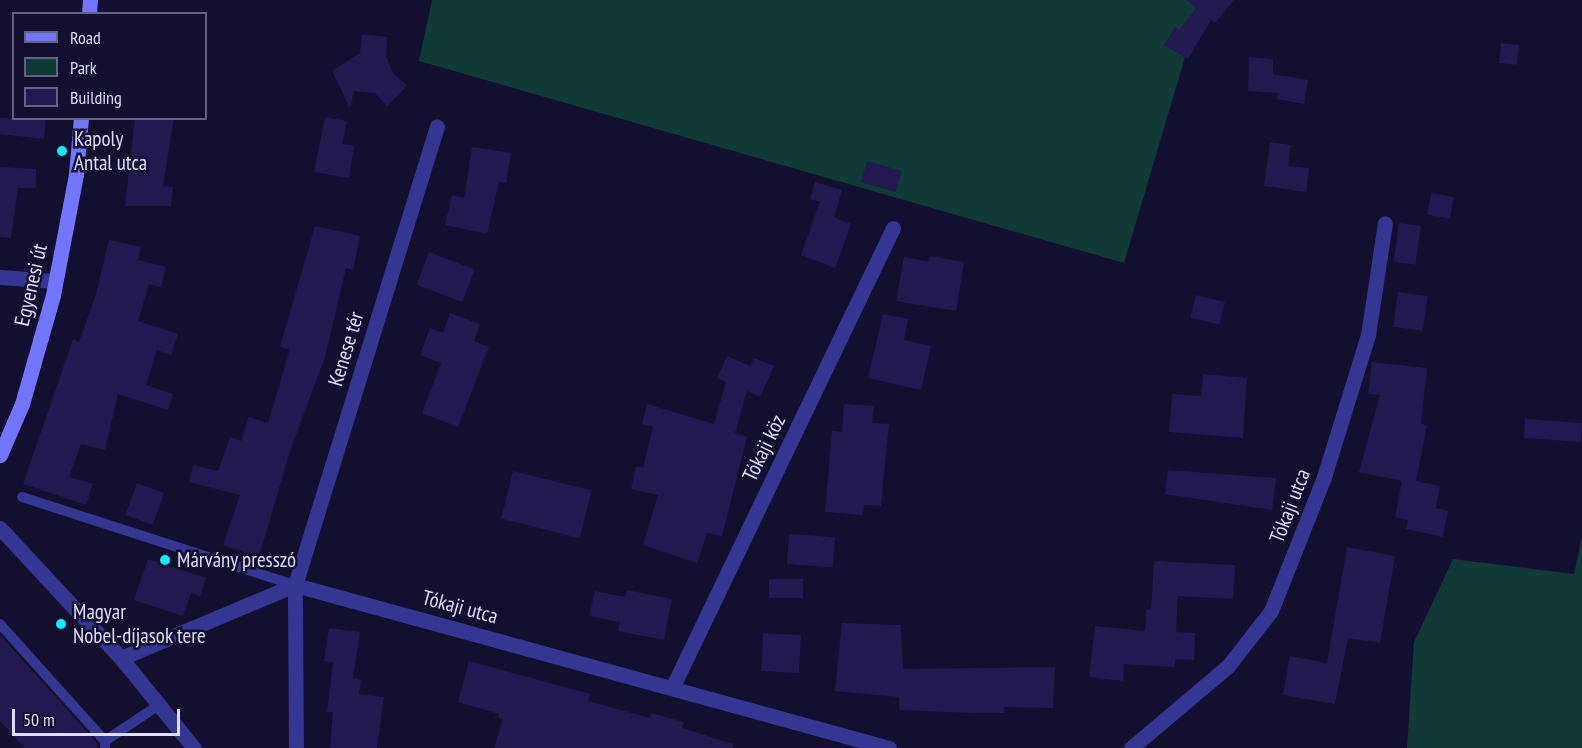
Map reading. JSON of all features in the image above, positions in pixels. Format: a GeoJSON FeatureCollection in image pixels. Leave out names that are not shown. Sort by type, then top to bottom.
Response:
{"type":"FeatureCollection","features":[{"type":"Feature","properties":{"kind":"street","name":"Egyenesi út"},"geometry":{"type":"LineString","coordinates":[[0,455],[22,404],[55,281],[76,174],[81,120]]}},
{"type":"Feature","properties":{"kind":"street","name":"Kenese tér"},"geometry":{"type":"LineString","coordinates":[[296,748],[295,585],[437,127]]}},
{"type":"Feature","properties":{"kind":"street","name":"Tókaji utca"},"geometry":{"type":"LineString","coordinates":[[1131,748],[1228,666],[1271,611],[1324,477],[1368,335],[1384,223]]}},
{"type":"Feature","properties":{"kind":"street","name":"Tókaji köz"},"geometry":{"type":"LineString","coordinates":[[673,686],[893,228]]}},
{"type":"Feature","properties":{"kind":"street"},"geometry":{"type":"LineString","coordinates":[[0,277],[55,281]]}},
{"type":"Feature","properties":{"kind":"street"},"geometry":{"type":"LineString","coordinates":[[0,528],[121,658],[194,748]]}},
{"type":"Feature","properties":{"kind":"street"},"geometry":{"type":"LineString","coordinates":[[121,658],[295,585]]}},
{"type":"Feature","properties":{"kind":"street","name":"Tókaji utca"},"geometry":{"type":"LineString","coordinates":[[295,585],[673,686],[889,748]]}},
{"type":"Feature","properties":{"kind":"lane","name":"Tókaji utca"},"geometry":{"type":"LineString","coordinates":[[22,497],[295,585]]}},
{"type":"Feature","properties":{"kind":"lane"},"geometry":{"type":"LineString","coordinates":[[0,624],[105,744],[159,705]]}},
{"type":"Feature","properties":{"kind":"green space"},"geometry":{"type":"Polygon","coordinates":[[[432,0],[1202,0],[1124,263],[419,61],[432,0]]]}},
{"type":"Feature","properties":{"kind":"green space"},"geometry":{"type":"Polygon","coordinates":[[[1582,536],[1582,748],[1407,748],[1414,642],[1453,559],[1574,574],[1582,536]]]}},
{"type":"Feature","properties":{"kind":"building"},"geometry":{"type":"Polygon","coordinates":[[[1187,0],[1234,0],[1215,23],[1211,20],[1188,59],[1164,45],[1175,27],[1179,30],[1196,8],[1187,0]]]}},
{"type":"Feature","properties":{"kind":"building"},"geometry":{"type":"Polygon","coordinates":[[[362,34],[387,37],[386,56],[393,73],[407,86],[387,106],[375,93],[354,91],[350,108],[332,71],[360,53],[362,34]]]}},
{"type":"Feature","properties":{"kind":"building"},"geometry":{"type":"Polygon","coordinates":[[[1501,43],[1519,45],[1517,65],[1499,63],[1501,43]]]}},
{"type":"Feature","properties":{"kind":"building"},"geometry":{"type":"Polygon","coordinates":[[[1249,57],[1273,59],[1273,74],[1308,80],[1304,104],[1277,99],[1278,93],[1248,91],[1249,57]]]}},
{"type":"Feature","properties":{"kind":"building"},"geometry":{"type":"Polygon","coordinates":[[[325,117],[347,121],[342,144],[354,146],[349,178],[314,172],[325,117]]]}},
{"type":"Feature","properties":{"kind":"building"},"geometry":{"type":"Polygon","coordinates":[[[0,118],[46,120],[44,139],[0,134],[0,118]]]}},
{"type":"Feature","properties":{"kind":"building"},"geometry":{"type":"Polygon","coordinates":[[[135,120],[174,120],[163,186],[173,187],[171,206],[125,206],[135,120]]]}},
{"type":"Feature","properties":{"kind":"building"},"geometry":{"type":"Polygon","coordinates":[[[1270,142],[1291,145],[1288,166],[1309,168],[1306,192],[1264,186],[1270,142]]]}},
{"type":"Feature","properties":{"kind":"building"},"geometry":{"type":"Polygon","coordinates":[[[472,147],[511,153],[506,183],[499,182],[487,234],[445,225],[452,195],[464,198],[472,147]]]}},
{"type":"Feature","properties":{"kind":"building"},"geometry":{"type":"Polygon","coordinates":[[[867,161],[902,171],[896,192],[861,182],[867,161]]]}},
{"type":"Feature","properties":{"kind":"building"},"geometry":{"type":"Polygon","coordinates":[[[0,167],[36,169],[36,188],[18,188],[11,238],[0,237],[0,167]]]}},
{"type":"Feature","properties":{"kind":"building"},"geometry":{"type":"Polygon","coordinates":[[[815,182],[842,190],[834,217],[851,224],[835,268],[801,255],[820,202],[810,199],[815,182]]]}},
{"type":"Feature","properties":{"kind":"building"},"geometry":{"type":"Polygon","coordinates":[[[1431,193],[1454,197],[1450,219],[1427,215],[1431,193]]]}},
{"type":"Feature","properties":{"kind":"building"},"geometry":{"type":"Polygon","coordinates":[[[1399,223],[1421,226],[1415,265],[1394,262],[1399,223]]]}},
{"type":"Feature","properties":{"kind":"building"},"geometry":{"type":"Polygon","coordinates":[[[315,226],[360,236],[353,270],[346,268],[325,357],[290,451],[259,557],[223,545],[240,495],[189,482],[193,465],[218,471],[230,437],[241,441],[249,417],[268,423],[290,349],[280,347],[315,226]]]}},
{"type":"Feature","properties":{"kind":"building"},"geometry":{"type":"Polygon","coordinates":[[[109,240],[141,247],[138,260],[166,267],[161,287],[149,284],[138,321],[178,334],[171,355],[157,350],[146,385],[173,394],[168,410],[118,394],[105,450],[81,444],[69,477],[93,484],[86,505],[23,484],[73,339],[79,342],[96,294],[109,240]]]}},
{"type":"Feature","properties":{"kind":"building"},"geometry":{"type":"Polygon","coordinates":[[[429,252],[475,270],[462,302],[416,285],[429,252]]]}},
{"type":"Feature","properties":{"kind":"building"},"geometry":{"type":"Polygon","coordinates":[[[930,256],[964,262],[956,311],[896,301],[904,257],[929,262],[930,256]]]}},
{"type":"Feature","properties":{"kind":"building"},"geometry":{"type":"Polygon","coordinates":[[[1398,292],[1428,296],[1423,331],[1393,327],[1398,292]]]}},
{"type":"Feature","properties":{"kind":"building"},"geometry":{"type":"Polygon","coordinates":[[[1196,295],[1225,302],[1220,325],[1190,317],[1196,295]]]}},
{"type":"Feature","properties":{"kind":"building"},"geometry":{"type":"Polygon","coordinates":[[[450,313],[480,324],[474,341],[489,347],[458,427],[422,413],[441,363],[420,355],[430,328],[443,333],[450,313]]]}},
{"type":"Feature","properties":{"kind":"building"},"geometry":{"type":"Polygon","coordinates":[[[883,314],[908,319],[904,340],[931,346],[921,390],[868,378],[883,314]]]}},
{"type":"Feature","properties":{"kind":"building"},"geometry":{"type":"Polygon","coordinates":[[[727,356],[750,366],[754,358],[774,366],[760,397],[747,391],[735,433],[747,437],[722,536],[707,533],[697,563],[643,545],[658,495],[631,489],[636,466],[643,468],[653,427],[642,424],[647,404],[714,424],[726,382],[717,378],[727,356]]]}},
{"type":"Feature","properties":{"kind":"building"},"geometry":{"type":"Polygon","coordinates":[[[1372,362],[1427,368],[1421,424],[1427,425],[1416,481],[1440,486],[1436,508],[1448,511],[1443,537],[1406,529],[1408,520],[1395,517],[1402,481],[1359,472],[1380,395],[1368,394],[1372,362]]]}},
{"type":"Feature","properties":{"kind":"building"},"geometry":{"type":"Polygon","coordinates":[[[1203,374],[1247,378],[1243,438],[1169,432],[1172,394],[1201,396],[1203,374]]]}},
{"type":"Feature","properties":{"kind":"building"},"geometry":{"type":"Polygon","coordinates":[[[844,404],[874,406],[872,423],[889,424],[881,506],[864,505],[863,515],[825,512],[832,431],[842,432],[844,404]]]}},
{"type":"Feature","properties":{"kind":"building"},"geometry":{"type":"Polygon","coordinates":[[[1525,419],[1582,423],[1581,442],[1524,438],[1525,419]]]}},
{"type":"Feature","properties":{"kind":"building"},"geometry":{"type":"Polygon","coordinates":[[[1168,470],[1276,478],[1272,510],[1165,494],[1168,470]]]}},
{"type":"Feature","properties":{"kind":"building"},"geometry":{"type":"Polygon","coordinates":[[[513,471],[592,491],[580,538],[501,519],[513,471]]]}},
{"type":"Feature","properties":{"kind":"building"},"geometry":{"type":"Polygon","coordinates":[[[137,483],[164,493],[153,525],[125,515],[137,483]]]}},
{"type":"Feature","properties":{"kind":"building"},"geometry":{"type":"Polygon","coordinates":[[[789,534],[835,537],[833,567],[787,564],[789,534]]]}},
{"type":"Feature","properties":{"kind":"building"},"geometry":{"type":"Polygon","coordinates":[[[1347,547],[1395,556],[1380,643],[1348,638],[1335,704],[1283,695],[1290,656],[1327,663],[1347,547]]]}},
{"type":"Feature","properties":{"kind":"building"},"geometry":{"type":"Polygon","coordinates":[[[148,559],[206,578],[200,597],[191,593],[183,616],[134,600],[148,559]]]}},
{"type":"Feature","properties":{"kind":"building"},"geometry":{"type":"Polygon","coordinates":[[[1154,561],[1235,565],[1233,599],[1178,596],[1176,632],[1195,633],[1194,660],[1175,659],[1175,667],[1124,664],[1123,681],[1089,677],[1095,626],[1145,631],[1146,609],[1151,610],[1154,561]]]}},
{"type":"Feature","properties":{"kind":"building"},"geometry":{"type":"Polygon","coordinates":[[[769,579],[803,579],[803,598],[769,598],[769,579]]]}},
{"type":"Feature","properties":{"kind":"building"},"geometry":{"type":"Polygon","coordinates":[[[627,590],[672,599],[664,640],[618,631],[620,622],[589,616],[595,591],[625,597],[627,590]]]}},
{"type":"Feature","properties":{"kind":"building"},"geometry":{"type":"Polygon","coordinates":[[[842,623],[901,625],[903,669],[1055,667],[1053,708],[1004,707],[1004,713],[899,710],[899,697],[835,691],[842,623]]]}},
{"type":"Feature","properties":{"kind":"building"},"geometry":{"type":"Polygon","coordinates":[[[329,628],[360,632],[353,678],[361,679],[359,694],[384,697],[377,748],[330,748],[333,712],[327,712],[333,662],[324,661],[329,628]]]}},
{"type":"Feature","properties":{"kind":"building"},"geometry":{"type":"Polygon","coordinates":[[[763,633],[801,635],[799,673],[761,671],[763,633]]]}},
{"type":"Feature","properties":{"kind":"building"},"geometry":{"type":"Polygon","coordinates":[[[0,635],[98,744],[98,748],[25,748],[0,721],[0,635]]]}},
{"type":"Feature","properties":{"kind":"building"},"geometry":{"type":"Polygon","coordinates":[[[469,661],[590,694],[588,701],[650,718],[651,713],[684,722],[682,728],[733,744],[733,748],[494,748],[503,719],[498,718],[499,714],[458,702],[469,661]]]}},
{"type":"Feature","properties":{"kind":"place","name":"Kapoly Antal utca"},"geometry":{"type":"Point","coordinates":[62,151]}},
{"type":"Feature","properties":{"kind":"place","name":"Márvány presszó"},"geometry":{"type":"Point","coordinates":[165,560]}},
{"type":"Feature","properties":{"kind":"place","name":"Magyar Nobel-díjasok tere"},"geometry":{"type":"Point","coordinates":[61,624]}}]}
